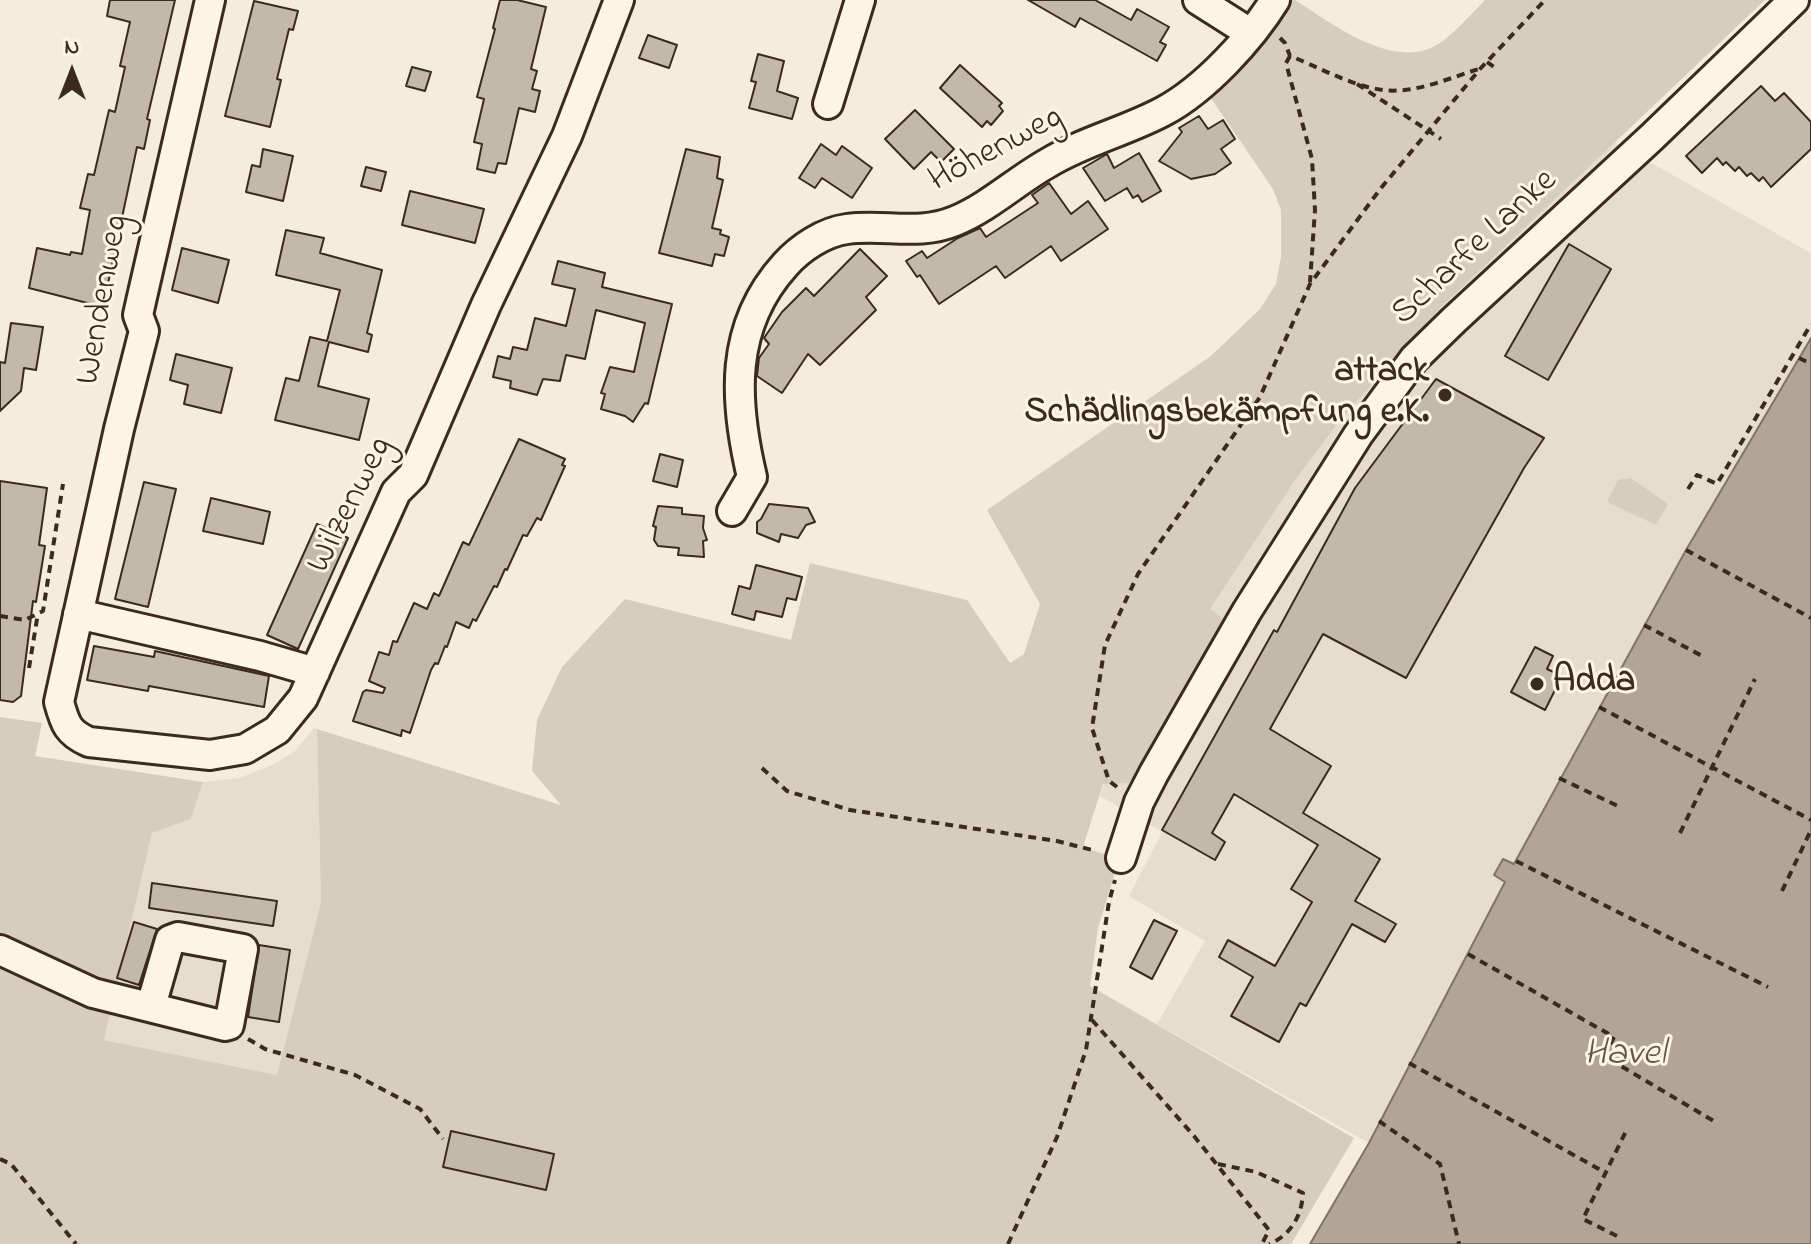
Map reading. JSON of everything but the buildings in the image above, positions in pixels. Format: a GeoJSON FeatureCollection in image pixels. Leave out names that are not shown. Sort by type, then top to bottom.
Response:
{"type":"FeatureCollection","features":[{"type":"Feature","properties":{"kind":"street","name":"Wendenweg"},"geometry":{"type":"LineString","coordinates":[[78,614],[144,331],[138,315],[210,0]]}},
{"type":"Feature","properties":{"kind":"street","name":"Wilzenweg"},"geometry":{"type":"LineString","coordinates":[[78,614],[59,702],[64,722],[74,736],[89,742],[210,755],[245,749],[277,730],[303,698],[396,492],[413,475],[486,305],[567,136],[619,0]]}},
{"type":"Feature","properties":{"kind":"street"},"geometry":{"type":"LineString","coordinates":[[828,104],[860,0]]}},
{"type":"Feature","properties":{"kind":"street"},"geometry":{"type":"LineString","coordinates":[[1198,0],[1262,18]]}},
{"type":"Feature","properties":{"kind":"street","name":"Scharfe Lanke"},"geometry":{"type":"LineString","coordinates":[[1121,858],[1139,802],[1255,598],[1358,435],[1414,359],[1794,0]]}},
{"type":"Feature","properties":{"kind":"street","name":"Höhenweg"},"geometry":{"type":"LineString","coordinates":[[732,511],[752,477],[739,412],[742,351],[758,302],[793,255],[824,235],[846,229],[927,229],[955,221],[984,206],[1050,161],[1166,110],[1194,91],[1218,68],[1262,18]]}},
{"type":"Feature","properties":{"kind":"street"},"geometry":{"type":"LineString","coordinates":[[78,614],[260,656],[315,672]]}},
{"type":"Feature","properties":{"kind":"street"},"geometry":{"type":"LineString","coordinates":[[0,950],[93,993],[225,1026],[229,1025],[243,949],[178,937],[170,940],[151,1006]]}},
{"type":"Feature","properties":{"kind":"path"},"geometry":{"type":"LineString","coordinates":[[1139,802],[1109,781],[1092,728],[1105,645],[1138,574],[1260,397],[1310,284],[1381,188],[1428,131],[1480,69],[1545,0]]}},
{"type":"Feature","properties":{"kind":"path"},"geometry":{"type":"LineString","coordinates":[[1262,18],[1285,43],[1290,56],[1351,81],[1383,90],[1417,88],[1480,69]]}},
{"type":"Feature","properties":{"kind":"path"},"geometry":{"type":"LineString","coordinates":[[1290,56],[1286,63],[1312,159],[1315,210],[1310,284]]}},
{"type":"Feature","properties":{"kind":"path"},"geometry":{"type":"LineString","coordinates":[[1487,62],[1498,70]]}},
{"type":"Feature","properties":{"kind":"path"},"geometry":{"type":"LineString","coordinates":[[1351,81],[1441,139]]}},
{"type":"Feature","properties":{"kind":"path"},"geometry":{"type":"LineString","coordinates":[[1688,489],[1697,475],[1717,484],[1811,324]]}},
{"type":"Feature","properties":{"kind":"path"},"geometry":{"type":"LineString","coordinates":[[1799,358],[1811,364]]}},
{"type":"Feature","properties":{"kind":"path"},"geometry":{"type":"LineString","coordinates":[[0,616],[25,620],[43,611],[63,484]]}},
{"type":"Feature","properties":{"kind":"path"},"geometry":{"type":"LineString","coordinates":[[1686,550],[1811,618]]}},
{"type":"Feature","properties":{"kind":"path"},"geometry":{"type":"LineString","coordinates":[[29,668],[38,613]]}},
{"type":"Feature","properties":{"kind":"path"},"geometry":{"type":"LineString","coordinates":[[1644,625],[1704,657]]}},
{"type":"Feature","properties":{"kind":"path"},"geometry":{"type":"LineString","coordinates":[[1680,833],[1755,679]]}},
{"type":"Feature","properties":{"kind":"path"},"geometry":{"type":"LineString","coordinates":[[1599,707],[1811,820]]}},
{"type":"Feature","properties":{"kind":"path"},"geometry":{"type":"LineString","coordinates":[[762,768],[787,791],[850,810],[1057,841],[1121,858],[1109,902],[1086,1050],[1057,1137],[1008,1244]]}},
{"type":"Feature","properties":{"kind":"path"},"geometry":{"type":"LineString","coordinates":[[1559,778],[1620,807]]}},
{"type":"Feature","properties":{"kind":"path"},"geometry":{"type":"LineString","coordinates":[[1782,891],[1811,830]]}},
{"type":"Feature","properties":{"kind":"path"},"geometry":{"type":"LineString","coordinates":[[1516,861],[1768,987]]}},
{"type":"Feature","properties":{"kind":"path"},"geometry":{"type":"LineString","coordinates":[[1468,954],[1614,1037],[1604,1056],[1717,1123]]}},
{"type":"Feature","properties":{"kind":"path"},"geometry":{"type":"LineString","coordinates":[[1091,1018],[1269,1230],[1262,1244]]}},
{"type":"Feature","properties":{"kind":"path"},"geometry":{"type":"LineString","coordinates":[[225,1026],[265,1049],[355,1075],[420,1109],[443,1139]]}},
{"type":"Feature","properties":{"kind":"path"},"geometry":{"type":"LineString","coordinates":[[1409,1063],[1606,1173]]}},
{"type":"Feature","properties":{"kind":"path"},"geometry":{"type":"LineString","coordinates":[[1379,1121],[1440,1164],[1459,1244]]}},
{"type":"Feature","properties":{"kind":"path"},"geometry":{"type":"LineString","coordinates":[[1617,1236],[1583,1219],[1627,1129]]}},
{"type":"Feature","properties":{"kind":"path"},"geometry":{"type":"LineString","coordinates":[[0,1159],[11,1164],[76,1244]]}},
{"type":"Feature","properties":{"kind":"path"},"geometry":{"type":"LineString","coordinates":[[1216,1164],[1256,1172],[1303,1193],[1302,1209],[1284,1238],[1269,1244]]}},
{"type":"Feature","properties":{"kind":"shaded area"},"geometry":{"type":"Polygon","coordinates":[[[1286,0],[1295,0],[1365,42],[1404,52],[1422,51],[1440,43],[1485,0],[1765,0],[1442,306],[1340,420],[1295,480],[1210,609],[1228,622],[1136,776],[1128,783],[1103,784],[1083,847],[1119,859],[1098,928],[1090,986],[1354,1138],[1291,1244],[0,1244],[0,717],[42,723],[35,756],[203,782],[191,819],[152,833],[104,1040],[277,1075],[321,902],[317,729],[561,805],[532,771],[537,720],[562,667],[625,599],[791,640],[810,563],[967,600],[1010,663],[1024,654],[1040,604],[987,510],[1211,356],[1260,309],[1276,284],[1281,257],[1281,210],[1273,189],[1206,91],[1286,0]]]}},
{"type":"Feature","properties":{"kind":"shaded area"},"geometry":{"type":"Polygon","coordinates":[[[1529,94],[1811,253],[1811,338],[1686,550],[1514,865],[1494,875],[1505,881],[1369,1143],[1157,1024],[1205,941],[1129,896],[1162,832],[1100,796],[1128,717],[1529,94]]]}},
{"type":"Feature","properties":{"kind":"shaded area"},"geometry":{"type":"Polygon","coordinates":[[[1631,478],[1668,504],[1656,525],[1607,502],[1618,480],[1631,478]]]}},
{"type":"Feature","properties":{"kind":"shaded area"},"geometry":{"type":"Polygon","coordinates":[[[314,728],[317,729],[321,902],[277,1075],[104,1040],[152,833],[191,819],[203,782],[240,778],[274,764],[295,751],[314,728]]]}},
{"type":"Feature","properties":{"kind":"water","name":"Havel"},"geometry":{"type":"Polygon","coordinates":[[[1811,338],[1811,1244],[1310,1244],[1369,1143],[1505,882],[1494,875],[1503,859],[1514,864],[1686,550],[1811,338]]]}},
{"type":"Feature","properties":{"kind":"place","name":"attack Schädlingsbekämpfung e.K."},"geometry":{"type":"Point","coordinates":[1445,395]}},
{"type":"Feature","properties":{"kind":"place","name":"Adda"},"geometry":{"type":"Point","coordinates":[1537,684]}}]}
